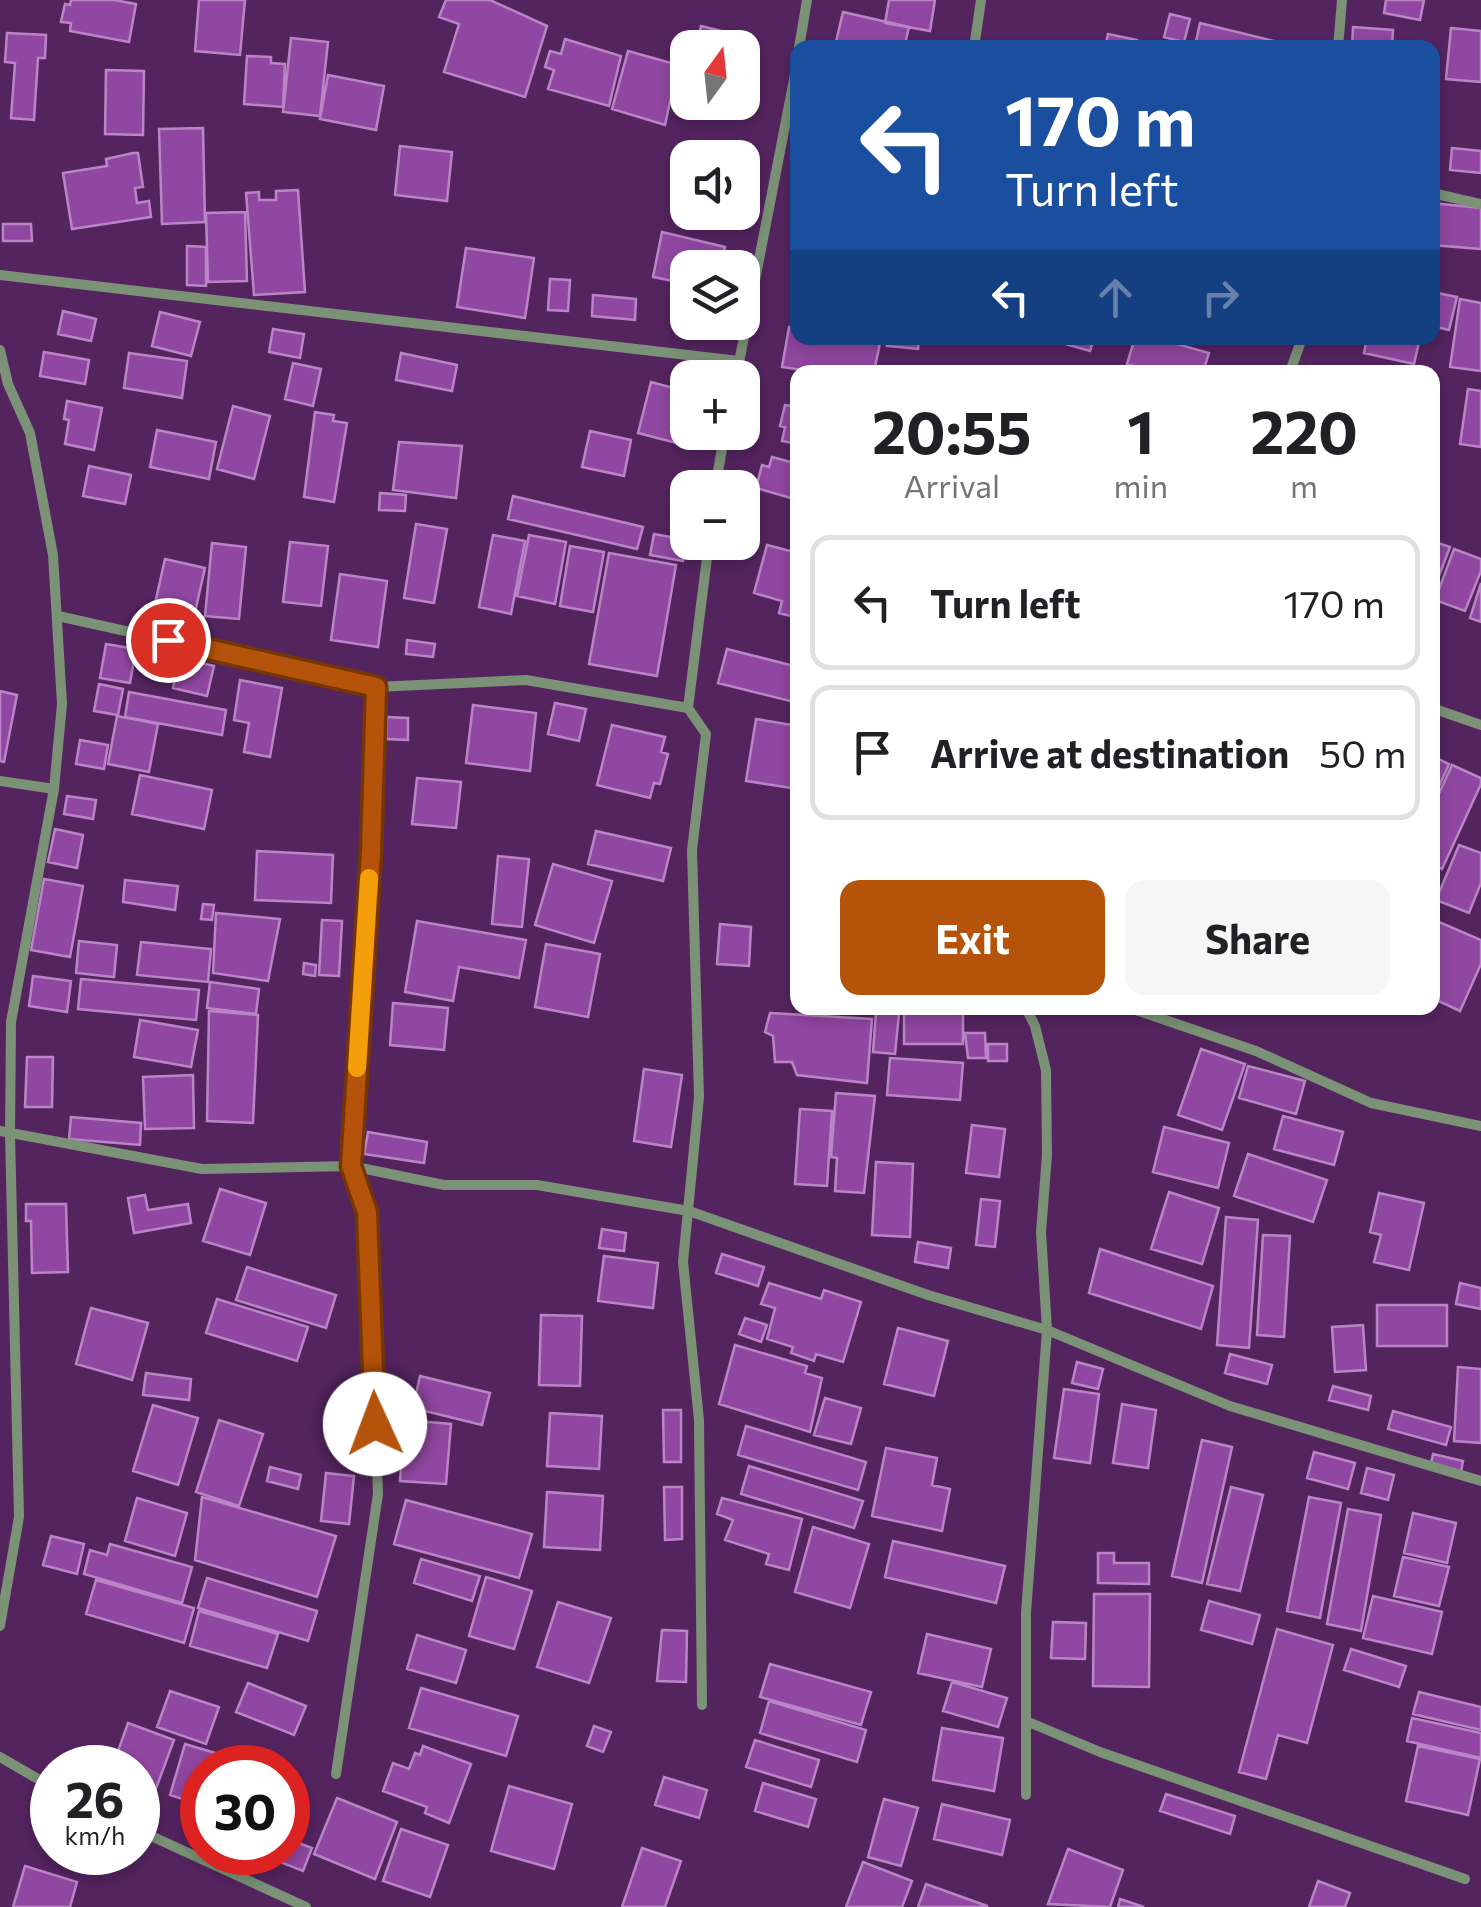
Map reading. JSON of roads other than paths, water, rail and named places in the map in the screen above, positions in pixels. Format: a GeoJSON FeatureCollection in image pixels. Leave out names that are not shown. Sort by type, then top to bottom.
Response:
{"type":"FeatureCollection","features":[{"type":"Feature","properties":{"kind":"street"},"geometry":{"type":"LineString","coordinates":[[801,40],[808,0]]}},
{"type":"Feature","properties":{"kind":"street"},"geometry":{"type":"LineString","coordinates":[[975,40],[981,0]]}},
{"type":"Feature","properties":{"kind":"street"},"geometry":{"type":"LineString","coordinates":[[1339,40],[1342,0]]}},
{"type":"Feature","properties":{"kind":"street"},"geometry":{"type":"LineString","coordinates":[[740,360],[790,101]]}},
{"type":"Feature","properties":{"kind":"street"},"geometry":{"type":"LineString","coordinates":[[1440,195],[1481,204]]}},
{"type":"Feature","properties":{"kind":"street"},"geometry":{"type":"LineString","coordinates":[[0,276],[731,360]]}},
{"type":"Feature","properties":{"kind":"street"},"geometry":{"type":"LineString","coordinates":[[0,350],[4,385],[30,433],[54,555],[62,704],[54,789],[11,1022],[5,1133],[20,1517],[0,1626]]}},
{"type":"Feature","properties":{"kind":"street"},"geometry":{"type":"LineString","coordinates":[[702,1706],[699,1420],[683,1262],[698,1096],[692,850],[706,734],[688,708],[707,560]]}},
{"type":"Feature","properties":{"kind":"street"},"geometry":{"type":"LineString","coordinates":[[58,616],[376,687],[526,680],[688,708]]}},
{"type":"Feature","properties":{"kind":"street"},"geometry":{"type":"LineString","coordinates":[[336,1774],[378,1494],[367,1212],[351,1166],[371,852],[376,687]]}},
{"type":"Feature","properties":{"kind":"street"},"geometry":{"type":"LineString","coordinates":[[1440,711],[1481,726]]}},
{"type":"Feature","properties":{"kind":"street"},"geometry":{"type":"LineString","coordinates":[[0,781],[54,789]]}},
{"type":"Feature","properties":{"kind":"street"},"geometry":{"type":"LineString","coordinates":[[1026,1795],[1026,1613],[1047,1330],[1041,1232],[1047,1189],[1046,1070],[1030,1015]]}},
{"type":"Feature","properties":{"kind":"street"},"geometry":{"type":"LineString","coordinates":[[1151,1015],[1256,1051],[1371,1103],[1481,1126]]}},
{"type":"Feature","properties":{"kind":"street"},"geometry":{"type":"LineString","coordinates":[[5,1133],[202,1169],[351,1166],[444,1185],[537,1185],[688,1211],[928,1295],[1047,1330],[1230,1406],[1481,1480]]}},
{"type":"Feature","properties":{"kind":"street"},"geometry":{"type":"LineString","coordinates":[[1026,1721],[1100,1752],[1465,1879]]}},
{"type":"Feature","properties":{"kind":"street"},"geometry":{"type":"LineString","coordinates":[[0,1757],[30,1774]]}},
{"type":"Feature","properties":{"kind":"street"},"geometry":{"type":"LineString","coordinates":[[160,1840],[306,1907]]}}]}
